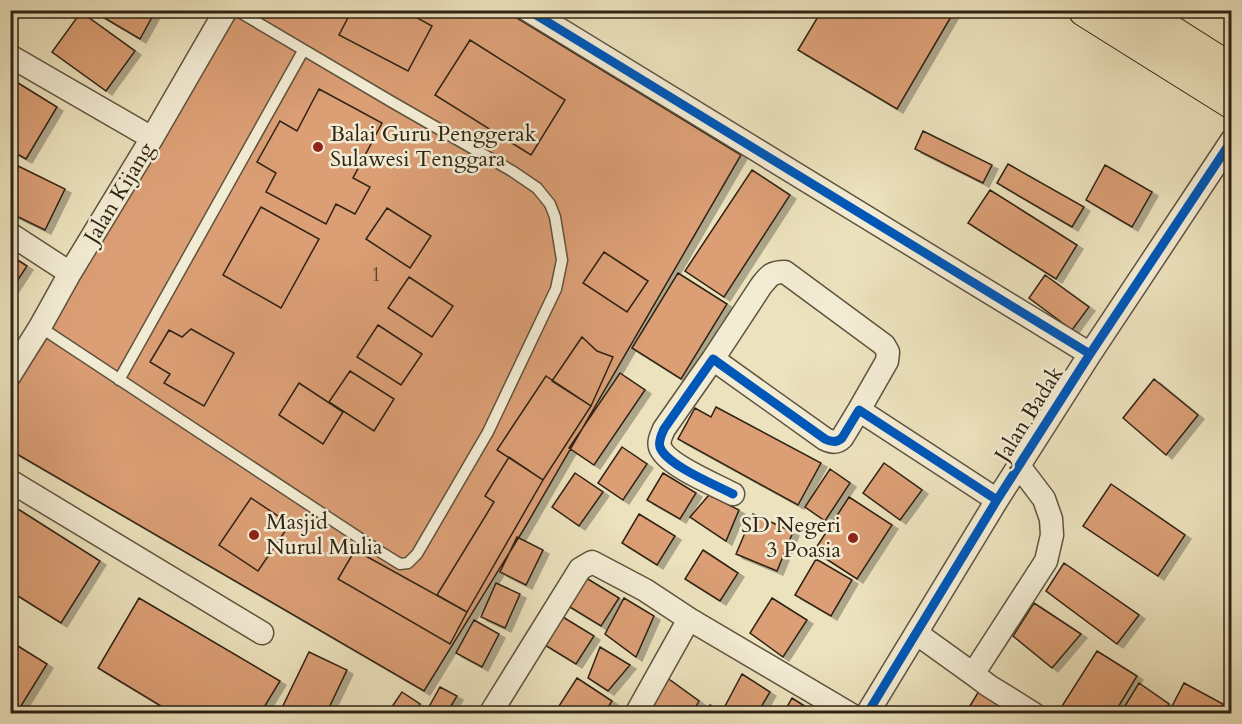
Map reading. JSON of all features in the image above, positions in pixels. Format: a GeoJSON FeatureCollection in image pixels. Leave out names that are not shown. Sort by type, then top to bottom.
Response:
{"type":"FeatureCollection","features":[{"type":"Feature","properties":{"kind":"highway"},"geometry":{"type":"LineString","coordinates":[[1085,10],[1232,102]]}},
{"type":"Feature","properties":{"kind":"highway"},"geometry":{"type":"LineString","coordinates":[[1136,10],[1232,71]]}},
{"type":"Feature","properties":{"kind":"street","name":"Jalan Kijang"},"geometry":{"type":"LineString","coordinates":[[10,375],[153,138],[226,10]]}},
{"type":"Feature","properties":{"kind":"street"},"geometry":{"type":"LineString","coordinates":[[528,10],[1090,354]]}},
{"type":"Feature","properties":{"kind":"street"},"geometry":{"type":"LineString","coordinates":[[10,57],[153,138]]}},
{"type":"Feature","properties":{"kind":"street","name":"Jalan Badak"},"geometry":{"type":"LineString","coordinates":[[867,714],[997,500],[1090,354],[1232,140]]}},
{"type":"Feature","properties":{"kind":"street"},"geometry":{"type":"LineString","coordinates":[[10,234],[70,273]]}},
{"type":"Feature","properties":{"kind":"street"},"geometry":{"type":"LineString","coordinates":[[713,359],[829,441],[837,441],[842,438],[859,410],[887,361],[888,352],[884,345],[785,272],[770,275],[664,429],[659,440],[660,447],[675,464],[733,494]]}},
{"type":"Feature","properties":{"kind":"street"},"geometry":{"type":"LineString","coordinates":[[859,410],[997,500]]}},
{"type":"Feature","properties":{"kind":"street"},"geometry":{"type":"LineString","coordinates":[[973,674],[1046,561],[1052,535],[1052,519],[1044,499],[1019,466]]}},
{"type":"Feature","properties":{"kind":"street"},"geometry":{"type":"LineString","coordinates":[[10,481],[262,633]]}},
{"type":"Feature","properties":{"kind":"street"},"geometry":{"type":"LineString","coordinates":[[490,714],[580,569],[592,562],[645,590],[689,619],[850,714]]}},
{"type":"Feature","properties":{"kind":"street"},"geometry":{"type":"LineString","coordinates":[[636,714],[689,619]]}},
{"type":"Feature","properties":{"kind":"street"},"geometry":{"type":"LineString","coordinates":[[916,633],[990,686],[1034,714]]}},
{"type":"Feature","properties":{"kind":"lane"},"geometry":{"type":"LineString","coordinates":[[40,327],[334,523],[400,564],[408,563],[417,554],[489,432],[556,289],[562,260],[555,217],[550,204],[537,188],[512,171],[236,10]]}},
{"type":"Feature","properties":{"kind":"lane"},"geometry":{"type":"LineString","coordinates":[[119,381],[303,51]]}},
{"type":"Feature","properties":{"kind":"building"},"geometry":{"type":"Polygon","coordinates":[[[91,10],[156,10],[140,39],[91,10]]]}},
{"type":"Feature","properties":{"kind":"building"},"geometry":{"type":"Polygon","coordinates":[[[235,10],[504,10],[741,155],[524,529],[424,691],[10,450],[10,394],[235,10]]]}},
{"type":"Feature","properties":{"kind":"building"},"geometry":{"type":"Polygon","coordinates":[[[352,10],[403,10],[432,26],[408,71],[339,35],[352,10]]]}},
{"type":"Feature","properties":{"kind":"building"},"geometry":{"type":"Polygon","coordinates":[[[822,10],[955,10],[897,109],[798,50],[822,10]]]}},
{"type":"Feature","properties":{"kind":"building"},"geometry":{"type":"Polygon","coordinates":[[[81,12],[135,51],[106,91],[52,52],[81,12]]]}},
{"type":"Feature","properties":{"kind":"building"},"geometry":{"type":"Polygon","coordinates":[[[470,40],[565,100],[531,155],[435,95],[470,40]]]}},
{"type":"Feature","properties":{"kind":"building"},"geometry":{"type":"Polygon","coordinates":[[[10,78],[57,107],[26,159],[10,150],[10,78]]]}},
{"type":"Feature","properties":{"kind":"building","name":"Balai Guru Penggerak Sulawesi Tenggara"},"geometry":{"type":"Polygon","coordinates":[[[319,89],[382,123],[353,178],[370,187],[355,214],[336,204],[326,224],[266,192],[276,173],[257,162],[280,121],[297,131],[319,89]]]}},
{"type":"Feature","properties":{"kind":"building"},"geometry":{"type":"Polygon","coordinates":[[[923,131],[992,165],[983,183],[915,149],[923,131]]]}},
{"type":"Feature","properties":{"kind":"building"},"geometry":{"type":"Polygon","coordinates":[[[10,162],[65,189],[45,230],[10,213],[10,162]]]}},
{"type":"Feature","properties":{"kind":"building"},"geometry":{"type":"Polygon","coordinates":[[[1008,164],[1084,207],[1072,227],[997,183],[1008,164]]]}},
{"type":"Feature","properties":{"kind":"building"},"geometry":{"type":"Polygon","coordinates":[[[1105,165],[1152,192],[1132,227],[1086,200],[1105,165]]]}},
{"type":"Feature","properties":{"kind":"building"},"geometry":{"type":"Polygon","coordinates":[[[752,170],[790,195],[724,297],[685,271],[752,170]]]}},
{"type":"Feature","properties":{"kind":"building"},"geometry":{"type":"Polygon","coordinates":[[[990,190],[1077,245],[1056,279],[968,223],[990,190]]]}},
{"type":"Feature","properties":{"kind":"building"},"geometry":{"type":"Polygon","coordinates":[[[261,207],[319,239],[281,308],[223,275],[261,207]]]}},
{"type":"Feature","properties":{"kind":"building"},"geometry":{"type":"Polygon","coordinates":[[[387,208],[431,236],[410,268],[366,239],[387,208]]]}},
{"type":"Feature","properties":{"kind":"building"},"geometry":{"type":"Polygon","coordinates":[[[604,252],[648,281],[627,312],[583,283],[604,252]]]}},
{"type":"Feature","properties":{"kind":"building"},"geometry":{"type":"Polygon","coordinates":[[[10,255],[27,266],[12,289],[10,287],[10,255]]]}},
{"type":"Feature","properties":{"kind":"building"},"geometry":{"type":"Polygon","coordinates":[[[678,273],[727,304],[681,379],[632,348],[678,273]]]}},
{"type":"Feature","properties":{"kind":"building"},"geometry":{"type":"Polygon","coordinates":[[[1045,275],[1089,307],[1072,330],[1029,298],[1045,275]]]}},
{"type":"Feature","properties":{"kind":"building"},"geometry":{"type":"Polygon","coordinates":[[[409,277],[453,306],[432,337],[388,308],[409,277]]]}},
{"type":"Feature","properties":{"kind":"building"},"geometry":{"type":"Polygon","coordinates":[[[378,325],[422,354],[401,385],[357,357],[378,325]]]}},
{"type":"Feature","properties":{"kind":"building"},"geometry":{"type":"Polygon","coordinates":[[[191,329],[234,353],[204,406],[164,383],[170,374],[150,362],[169,330],[182,337],[191,329]]]}},
{"type":"Feature","properties":{"kind":"building"},"geometry":{"type":"Polygon","coordinates":[[[582,337],[597,351],[613,357],[591,406],[552,381],[582,337]]]}},
{"type":"Feature","properties":{"kind":"building"},"geometry":{"type":"Polygon","coordinates":[[[350,371],[394,399],[374,431],[329,402],[350,371]]]}},
{"type":"Feature","properties":{"kind":"building"},"geometry":{"type":"Polygon","coordinates":[[[620,373],[645,390],[594,465],[569,448],[620,373]]]}},
{"type":"Feature","properties":{"kind":"building"},"geometry":{"type":"Polygon","coordinates":[[[546,376],[591,406],[543,480],[497,450],[546,376]]]}},
{"type":"Feature","properties":{"kind":"building"},"geometry":{"type":"Polygon","coordinates":[[[1154,379],[1198,415],[1166,455],[1123,418],[1154,379]]]}},
{"type":"Feature","properties":{"kind":"building"},"geometry":{"type":"Polygon","coordinates":[[[299,383],[343,412],[323,444],[279,415],[299,383]]]}},
{"type":"Feature","properties":{"kind":"building"},"geometry":{"type":"Polygon","coordinates":[[[716,407],[821,463],[798,505],[678,439],[695,408],[711,417],[716,407]]]}},
{"type":"Feature","properties":{"kind":"building"},"geometry":{"type":"Polygon","coordinates":[[[622,447],[647,464],[623,500],[598,483],[622,447]]]}},
{"type":"Feature","properties":{"kind":"building"},"geometry":{"type":"Polygon","coordinates":[[[509,457],[543,480],[467,612],[437,595],[494,502],[485,496],[509,457]]]}},
{"type":"Feature","properties":{"kind":"building"},"geometry":{"type":"Polygon","coordinates":[[[884,463],[922,490],[900,520],[863,493],[884,463]]]}},
{"type":"Feature","properties":{"kind":"building"},"geometry":{"type":"Polygon","coordinates":[[[830,469],[850,483],[825,521],[805,507],[830,469]]]}},
{"type":"Feature","properties":{"kind":"building"},"geometry":{"type":"Polygon","coordinates":[[[575,473],[603,492],[579,526],[552,507],[575,473]]]}},
{"type":"Feature","properties":{"kind":"building"},"geometry":{"type":"Polygon","coordinates":[[[663,473],[696,493],[680,519],[647,500],[663,473]]]}},
{"type":"Feature","properties":{"kind":"building"},"geometry":{"type":"Polygon","coordinates":[[[1111,484],[1185,535],[1158,576],[1083,526],[1111,484]]]}},
{"type":"Feature","properties":{"kind":"building"},"geometry":{"type":"Polygon","coordinates":[[[709,495],[739,510],[726,541],[690,517],[709,495]]]}},
{"type":"Feature","properties":{"kind":"building","name":"SD Negeri 3 Poasia"},"geometry":{"type":"Polygon","coordinates":[[[849,497],[892,525],[857,579],[814,551],[849,497]]]}},
{"type":"Feature","properties":{"kind":"building","name":"Masjid Nurul Mulia"},"geometry":{"type":"Polygon","coordinates":[[[251,498],[290,524],[258,571],[219,545],[251,498]]]}},
{"type":"Feature","properties":{"kind":"building"},"geometry":{"type":"Polygon","coordinates":[[[10,504],[100,561],[61,623],[10,591],[10,504]]]}},
{"type":"Feature","properties":{"kind":"building"},"geometry":{"type":"Polygon","coordinates":[[[639,514],[675,536],[657,565],[622,543],[639,514]]]}},
{"type":"Feature","properties":{"kind":"building"},"geometry":{"type":"Polygon","coordinates":[[[753,514],[793,532],[777,571],[736,554],[753,514]]]}},
{"type":"Feature","properties":{"kind":"building"},"geometry":{"type":"Polygon","coordinates":[[[517,537],[543,550],[526,585],[500,572],[517,537]]]}},
{"type":"Feature","properties":{"kind":"building"},"geometry":{"type":"Polygon","coordinates":[[[355,550],[467,612],[450,644],[338,579],[355,550]]]}},
{"type":"Feature","properties":{"kind":"building"},"geometry":{"type":"Polygon","coordinates":[[[703,550],[738,573],[720,601],[685,579],[703,550]]]}},
{"type":"Feature","properties":{"kind":"building"},"geometry":{"type":"Polygon","coordinates":[[[816,559],[852,580],[831,616],[795,595],[816,559]]]}},
{"type":"Feature","properties":{"kind":"building"},"geometry":{"type":"Polygon","coordinates":[[[1064,563],[1139,615],[1117,644],[1046,591],[1064,563]]]}},
{"type":"Feature","properties":{"kind":"building"},"geometry":{"type":"Polygon","coordinates":[[[583,576],[619,598],[601,626],[565,604],[583,576]]]}},
{"type":"Feature","properties":{"kind":"building"},"geometry":{"type":"Polygon","coordinates":[[[496,583],[520,594],[505,628],[481,617],[496,583]]]}},
{"type":"Feature","properties":{"kind":"building"},"geometry":{"type":"Polygon","coordinates":[[[139,598],[280,681],[260,714],[174,714],[98,668],[139,598]]]}},
{"type":"Feature","properties":{"kind":"building"},"geometry":{"type":"Polygon","coordinates":[[[624,598],[654,616],[636,657],[605,634],[624,598]]]}},
{"type":"Feature","properties":{"kind":"building"},"geometry":{"type":"Polygon","coordinates":[[[772,598],[807,620],[783,657],[750,633],[772,598]]]}},
{"type":"Feature","properties":{"kind":"building"},"geometry":{"type":"Polygon","coordinates":[[[1034,603],[1081,634],[1052,668],[1013,636],[1034,603]]]}},
{"type":"Feature","properties":{"kind":"building"},"geometry":{"type":"Polygon","coordinates":[[[558,614],[594,636],[576,664],[540,642],[558,614]]]}},
{"type":"Feature","properties":{"kind":"building"},"geometry":{"type":"Polygon","coordinates":[[[474,620],[499,634],[482,667],[456,653],[474,620]]]}},
{"type":"Feature","properties":{"kind":"building"},"geometry":{"type":"Polygon","coordinates":[[[13,643],[47,664],[16,714],[10,710],[10,647],[13,643]]]}},
{"type":"Feature","properties":{"kind":"building"},"geometry":{"type":"Polygon","coordinates":[[[600,647],[630,665],[608,691],[588,678],[600,647]]]}},
{"type":"Feature","properties":{"kind":"building"},"geometry":{"type":"Polygon","coordinates":[[[1097,651],[1137,676],[1114,714],[1074,714],[1062,706],[1097,651]]]}},
{"type":"Feature","properties":{"kind":"building"},"geometry":{"type":"Polygon","coordinates":[[[309,652],[347,670],[326,714],[279,714],[309,652]]]}},
{"type":"Feature","properties":{"kind":"building"},"geometry":{"type":"Polygon","coordinates":[[[742,674],[770,692],[757,714],[734,714],[724,708],[742,674]]]}},
{"type":"Feature","properties":{"kind":"building"},"geometry":{"type":"Polygon","coordinates":[[[666,677],[699,701],[692,714],[651,714],[646,710],[666,677]]]}},
{"type":"Feature","properties":{"kind":"building"},"geometry":{"type":"Polygon","coordinates":[[[577,678],[612,701],[604,714],[570,714],[559,706],[577,678]]]}},
{"type":"Feature","properties":{"kind":"building"},"geometry":{"type":"Polygon","coordinates":[[[1139,683],[1169,704],[1163,714],[1120,714],[1139,683]]]}},
{"type":"Feature","properties":{"kind":"building"},"geometry":{"type":"Polygon","coordinates":[[[1184,683],[1223,704],[1218,714],[1168,714],[1184,683]]]}},
{"type":"Feature","properties":{"kind":"building"},"geometry":{"type":"Polygon","coordinates":[[[440,687],[457,696],[448,711],[453,714],[425,714],[440,687]]]}},
{"type":"Feature","properties":{"kind":"building"},"geometry":{"type":"Polygon","coordinates":[[[979,691],[1018,714],[965,714],[979,691]]]}},
{"type":"Feature","properties":{"kind":"building"},"geometry":{"type":"Polygon","coordinates":[[[402,692],[420,704],[413,714],[387,714],[402,692]]]}},
{"type":"Feature","properties":{"kind":"building"},"geometry":{"type":"Polygon","coordinates":[[[792,698],[817,714],[783,714],[792,698]]]}},
{"type":"Feature","properties":{"kind":"building"},"geometry":{"type":"Polygon","coordinates":[[[710,705],[724,714],[705,714],[710,705]]]}},
{"type":"Feature","properties":{"kind":"marked path"},"geometry":{"type":"LineString","coordinates":[[10,24],[17,10]]}},
{"type":"Feature","properties":{"kind":"cycle path"},"geometry":{"type":"LineString","coordinates":[[528,10],[1090,354]]}},
{"type":"Feature","properties":{"kind":"cycle path"},"geometry":{"type":"LineString","coordinates":[[867,714],[997,500],[1090,354],[1232,140]]}},
{"type":"Feature","properties":{"kind":"cycle path"},"geometry":{"type":"LineString","coordinates":[[733,494],[681,467],[664,454],[660,447],[660,438],[664,429],[713,359],[829,441],[834,442],[842,438],[859,410],[997,500]]}},
{"type":"Feature","properties":{"kind":"place","name":"Balai Guru Penggerak Sulawesi Tenggara"},"geometry":{"type":"Point","coordinates":[318,147]}},
{"type":"Feature","properties":{"kind":"place","name":"Masjid Nurul Mulia"},"geometry":{"type":"Point","coordinates":[254,535]}},
{"type":"Feature","properties":{"kind":"place","name":"SD Negeri 3 Poasia"},"geometry":{"type":"Point","coordinates":[853,538]}}]}
